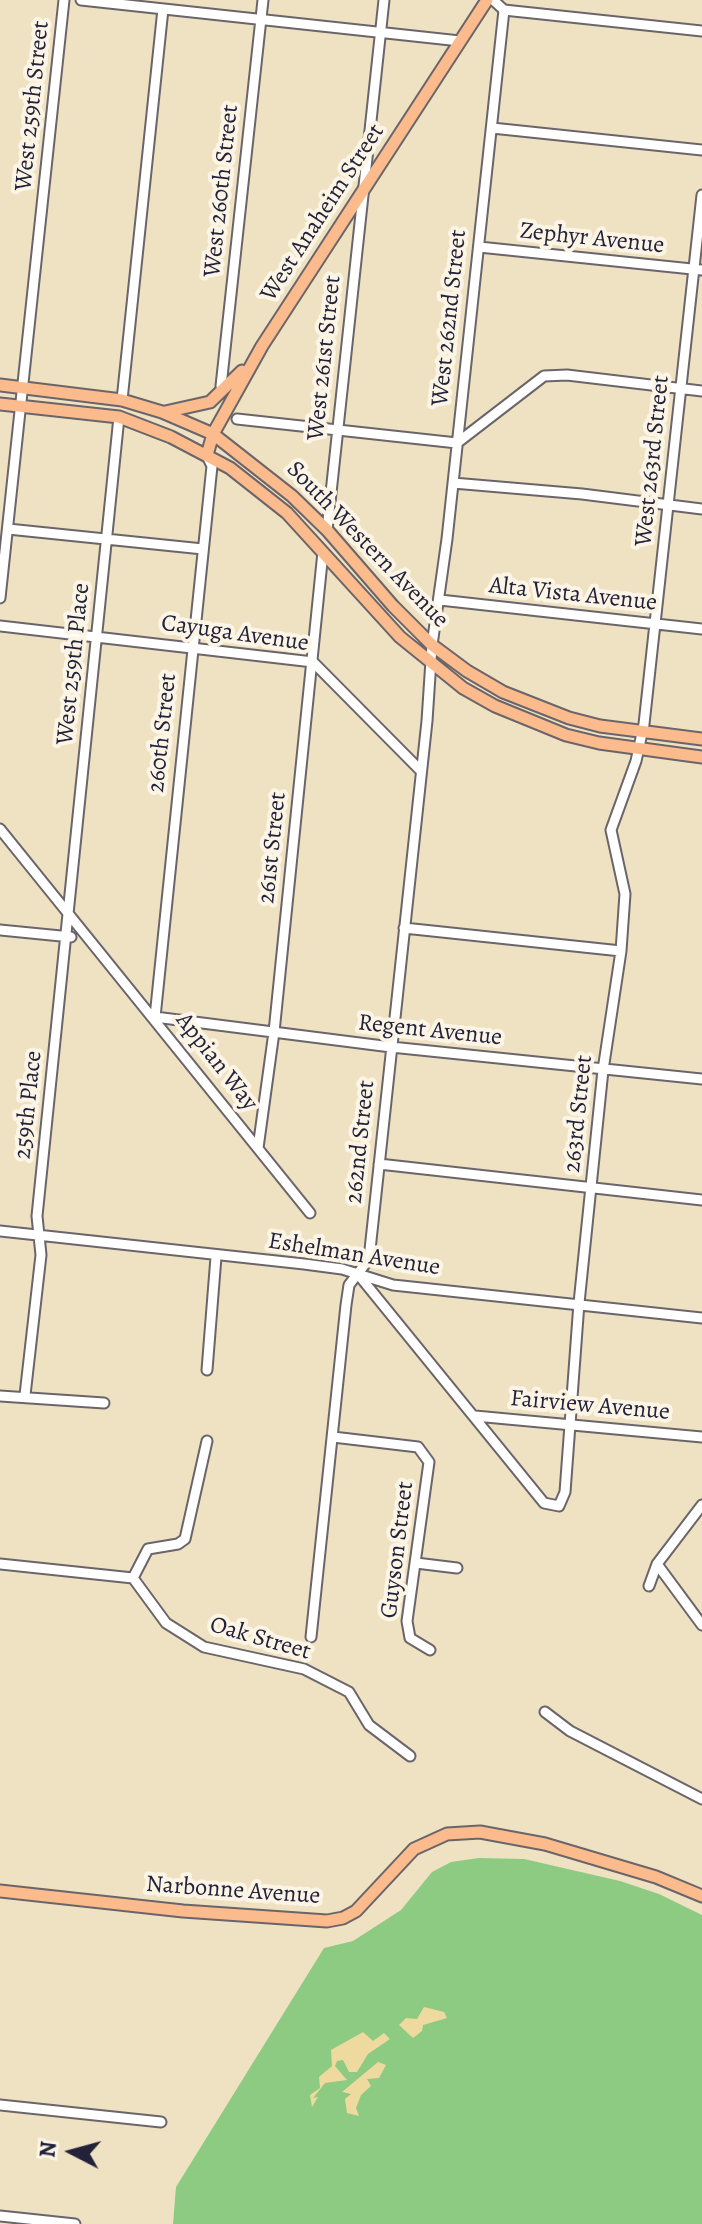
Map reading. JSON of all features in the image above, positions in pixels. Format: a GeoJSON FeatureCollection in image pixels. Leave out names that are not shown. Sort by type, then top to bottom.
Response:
{"type":"FeatureCollection","features":[{"type":"Feature","properties":{"kind":"main road","name":"West Anaheim Street"},"geometry":{"type":"LineString","coordinates":[[207,455],[213,434],[254,360],[460,41],[490,0]]}},
{"type":"Feature","properties":{"kind":"main road"},"geometry":{"type":"LineString","coordinates":[[162,412],[210,402],[254,360]]}},
{"type":"Feature","properties":{"kind":"main road","name":"South Western Avenue"},"geometry":{"type":"LineString","coordinates":[[0,385],[122,400],[162,412],[213,434],[260,469],[327,530],[393,606],[432,645],[467,671],[532,705],[600,726],[702,739]]}},
{"type":"Feature","properties":{"kind":"main road","name":"South Western Avenue"},"geometry":{"type":"LineString","coordinates":[[0,404],[119,417],[207,455],[263,492],[323,552],[400,637],[432,665],[495,706],[566,735],[702,757]]}},
{"type":"Feature","properties":{"kind":"main road","name":"Narbonne Avenue"},"geometry":{"type":"LineString","coordinates":[[0,1891],[183,1911],[327,1921],[356,1911],[414,1849],[447,1834],[480,1832],[545,1844],[656,1877],[702,1896]]}},
{"type":"Feature","properties":{"kind":"street","name":"West 259th Street"},"geometry":{"type":"LineString","coordinates":[[0,598],[64,0]]}},
{"type":"Feature","properties":{"kind":"street"},"geometry":{"type":"LineString","coordinates":[[81,0],[460,41]]}},
{"type":"Feature","properties":{"kind":"street","name":"West 260th Street"},"geometry":{"type":"LineString","coordinates":[[221,386],[263,0]]}},
{"type":"Feature","properties":{"kind":"street","name":"West 261st Street"},"geometry":{"type":"LineString","coordinates":[[327,530],[384,0]]}},
{"type":"Feature","properties":{"kind":"street"},"geometry":{"type":"LineString","coordinates":[[490,0],[504,10],[702,31]]}},
{"type":"Feature","properties":{"kind":"street"},"geometry":{"type":"LineString","coordinates":[[122,400],[163,9]]}},
{"type":"Feature","properties":{"kind":"street","name":"West 262nd Street"},"geometry":{"type":"LineString","coordinates":[[432,645],[440,600],[504,10]]}},
{"type":"Feature","properties":{"kind":"street"},"geometry":{"type":"LineString","coordinates":[[492,128],[702,150]]}},
{"type":"Feature","properties":{"kind":"street","name":"West 263rd Street"},"geometry":{"type":"LineString","coordinates":[[642,732],[681,389],[698,270],[702,195]]}},
{"type":"Feature","properties":{"kind":"street","name":"Zephyr Avenue"},"geometry":{"type":"LineString","coordinates":[[479,247],[698,270]]}},
{"type":"Feature","properties":{"kind":"street"},"geometry":{"type":"LineString","coordinates":[[237,419],[457,443],[544,376],[567,375],[702,391]]}},
{"type":"Feature","properties":{"kind":"street","name":"West 259th Place"},"geometry":{"type":"LineString","coordinates":[[69,915],[119,417]]}},
{"type":"Feature","properties":{"kind":"street","name":"260th Street"},"geometry":{"type":"LineString","coordinates":[[155,1017],[212,466],[207,455]]}},
{"type":"Feature","properties":{"kind":"street"},"geometry":{"type":"LineString","coordinates":[[453,483],[702,509]]}},
{"type":"Feature","properties":{"kind":"street"},"geometry":{"type":"LineString","coordinates":[[8,529],[203,549]]}},
{"type":"Feature","properties":{"kind":"street","name":"261st Street"},"geometry":{"type":"LineString","coordinates":[[258,1148],[274,1032],[323,552]]}},
{"type":"Feature","properties":{"kind":"street","name":"Alta Vista Avenue"},"geometry":{"type":"LineString","coordinates":[[440,600],[702,629]]}},
{"type":"Feature","properties":{"kind":"street","name":"Cayuga Avenue"},"geometry":{"type":"LineString","coordinates":[[0,626],[313,662],[421,771]]}},
{"type":"Feature","properties":{"kind":"street","name":"262nd Street"},"geometry":{"type":"LineString","coordinates":[[311,1637],[349,1285],[369,1259],[432,645]]}},
{"type":"Feature","properties":{"kind":"street","name":"263rd Street"},"geometry":{"type":"LineString","coordinates":[[475,1416],[544,1503],[559,1506],[565,1492],[579,1303],[603,1070],[621,951],[625,894],[611,830],[642,732]]}},
{"type":"Feature","properties":{"kind":"street","name":"Appian Way"},"geometry":{"type":"LineString","coordinates":[[0,829],[86,939],[155,1017],[310,1213]]}},
{"type":"Feature","properties":{"kind":"street","name":"259th Place"},"geometry":{"type":"LineString","coordinates":[[25,1395],[41,1255],[39,1201],[69,915]]}},
{"type":"Feature","properties":{"kind":"street"},"geometry":{"type":"LineString","coordinates":[[404,928],[621,951]]}},
{"type":"Feature","properties":{"kind":"street"},"geometry":{"type":"LineString","coordinates":[[0,930],[86,939]]}},
{"type":"Feature","properties":{"kind":"street","name":"Regent Avenue"},"geometry":{"type":"LineString","coordinates":[[155,1017],[391,1047],[702,1079]]}},
{"type":"Feature","properties":{"kind":"street"},"geometry":{"type":"LineString","coordinates":[[379,1164],[702,1200]]}},
{"type":"Feature","properties":{"kind":"street","name":"Eshelman Avenue"},"geometry":{"type":"LineString","coordinates":[[0,1231],[216,1257],[304,1264],[357,1273],[393,1285],[702,1318]]}},
{"type":"Feature","properties":{"kind":"street"},"geometry":{"type":"LineString","coordinates":[[207,1370],[216,1257]]}},
{"type":"Feature","properties":{"kind":"street"},"geometry":{"type":"LineString","coordinates":[[357,1273],[475,1416]]}},
{"type":"Feature","properties":{"kind":"street"},"geometry":{"type":"LineString","coordinates":[[0,1396],[25,1395],[104,1403]]}},
{"type":"Feature","properties":{"kind":"street","name":"Fairview Avenue"},"geometry":{"type":"LineString","coordinates":[[475,1416],[571,1422],[702,1437]]}},
{"type":"Feature","properties":{"kind":"street","name":"Guyson Street"},"geometry":{"type":"LineString","coordinates":[[333,1437],[418,1447],[429,1462],[407,1630],[412,1641],[430,1650]]}},
{"type":"Feature","properties":{"kind":"street"},"geometry":{"type":"LineString","coordinates":[[0,1564],[133,1578],[148,1549],[178,1544],[185,1539],[207,1441]]}},
{"type":"Feature","properties":{"kind":"street"},"geometry":{"type":"LineString","coordinates":[[649,1586],[657,1564],[702,1505]]}},
{"type":"Feature","properties":{"kind":"street"},"geometry":{"type":"LineString","coordinates":[[416,1563],[457,1568]]}},
{"type":"Feature","properties":{"kind":"street"},"geometry":{"type":"LineString","coordinates":[[657,1564],[702,1625]]}},
{"type":"Feature","properties":{"kind":"street","name":"Oak Street"},"geometry":{"type":"LineString","coordinates":[[133,1578],[166,1623],[204,1647],[304,1669],[349,1692],[369,1725],[410,1756]]}},
{"type":"Feature","properties":{"kind":"street"},"geometry":{"type":"LineString","coordinates":[[545,1712],[570,1731],[702,1799]]}},
{"type":"Feature","properties":{"kind":"street"},"geometry":{"type":"LineString","coordinates":[[0,2105],[161,2122]]}},
{"type":"Feature","properties":{"kind":"street"},"geometry":{"type":"LineString","coordinates":[[0,2216],[75,2224]]}},
{"type":"Feature","properties":{"kind":"green space"},"geometry":{"type":"Polygon","coordinates":[[[479,1858],[524,1859],[620,1881],[659,1894],[702,1915],[702,2224],[173,2224],[176,2187],[324,1948],[353,1941],[401,1910],[432,1872],[451,1862],[479,1858]]]}},
{"type":"Feature","properties":{"kind":"sand"},"geometry":{"type":"Polygon","coordinates":[[[424,2007],[444,2012],[447,2018],[423,2025],[422,2031],[413,2038],[399,2025],[406,2018],[417,2019],[424,2007]]]}},
{"type":"Feature","properties":{"kind":"sand"},"geometry":{"type":"Polygon","coordinates":[[[363,2032],[373,2041],[384,2033],[390,2039],[368,2054],[357,2072],[349,2072],[343,2060],[337,2061],[335,2066],[347,2080],[325,2083],[313,2098],[318,2097],[312,2107],[310,2095],[320,2088],[319,2077],[332,2066],[331,2050],[363,2032]]]}},
{"type":"Feature","properties":{"kind":"sand"},"geometry":{"type":"Polygon","coordinates":[[[378,2062],[386,2065],[379,2078],[367,2079],[371,2086],[361,2095],[356,2108],[359,2116],[347,2113],[345,2099],[351,2094],[342,2092],[378,2062]]]}}]}
